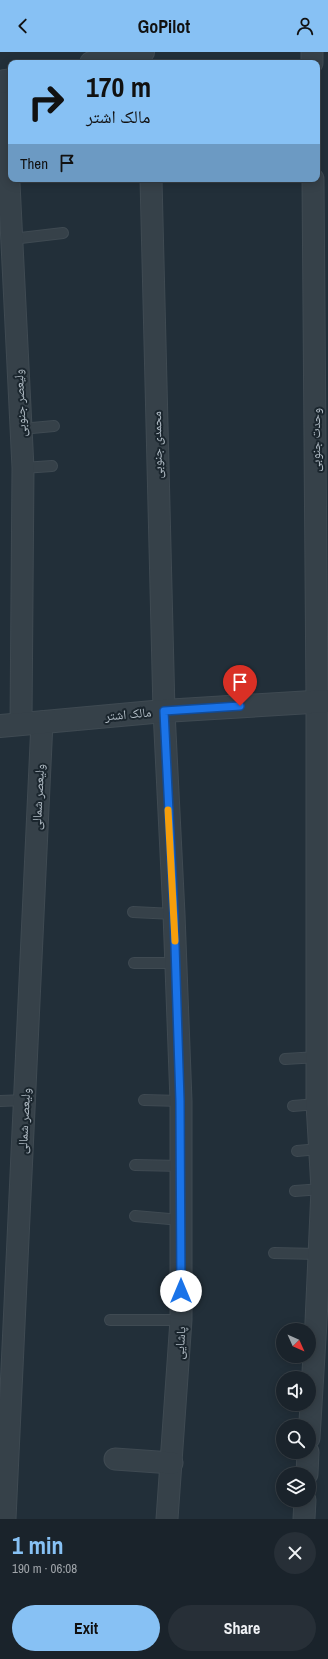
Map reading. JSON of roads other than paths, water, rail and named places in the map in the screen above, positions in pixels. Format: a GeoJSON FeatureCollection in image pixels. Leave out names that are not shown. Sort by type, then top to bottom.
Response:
{"type":"FeatureCollection","features":[{"type":"Feature","properties":{"kind":"street"},"geometry":{"type":"LineString","coordinates":[[105,60],[143,52]]}},
{"type":"Feature","properties":{"kind":"street","name":"ولیعصر جنوبی"},"geometry":{"type":"LineString","coordinates":[[5,81],[8,149]]}},
{"type":"Feature","properties":{"kind":"street","name":"ولیعصر جنوبی"},"geometry":{"type":"LineString","coordinates":[[9,182],[23,468],[32,723]]}},
{"type":"Feature","properties":{"kind":"street","name":"محمدی جنوبی"},"geometry":{"type":"LineString","coordinates":[[151,182],[164,711]]}},
{"type":"Feature","properties":{"kind":"street","name":"وحدت جنوبی"},"geometry":{"type":"LineString","coordinates":[[310,1419],[322,1189],[317,1104],[322,701],[313,182]]}},
{"type":"Feature","properties":{"kind":"street","name":"مالک اشتر"},"geometry":{"type":"LineString","coordinates":[[0,726],[164,711],[322,701]]}},
{"type":"Feature","properties":{"kind":"street","name":"پاشایی"},"geometry":{"type":"LineString","coordinates":[[164,711],[174,914],[181,1166],[181,1320],[168,1519]]}},
{"type":"Feature","properties":{"kind":"street","name":"ولیعصر شمالی"},"geometry":{"type":"LineString","coordinates":[[5,1519],[25,1100],[32,723]]}},
{"type":"Feature","properties":{"kind":"street"},"geometry":{"type":"LineString","coordinates":[[115,1459],[172,1463]]}},
{"type":"Feature","properties":{"kind":"street"},"geometry":{"type":"LineString","coordinates":[[304,1519],[305,1507]]}},
{"type":"Feature","properties":{"kind":"lane"},"geometry":{"type":"LineString","coordinates":[[12,240],[63,233]]}},
{"type":"Feature","properties":{"kind":"lane"},"geometry":{"type":"LineString","coordinates":[[21,429],[54,426]]}},
{"type":"Feature","properties":{"kind":"lane"},"geometry":{"type":"LineString","coordinates":[[23,468],[52,466]]}},
{"type":"Feature","properties":{"kind":"lane"},"geometry":{"type":"LineString","coordinates":[[133,912],[174,914]]}},
{"type":"Feature","properties":{"kind":"lane"},"geometry":{"type":"LineString","coordinates":[[134,963],[175,963]]}},
{"type":"Feature","properties":{"kind":"lane"},"geometry":{"type":"LineString","coordinates":[[285,1059],[318,1058]]}},
{"type":"Feature","properties":{"kind":"lane"},"geometry":{"type":"LineString","coordinates":[[0,1101],[25,1100]]}},
{"type":"Feature","properties":{"kind":"lane"},"geometry":{"type":"LineString","coordinates":[[144,1100],[180,1101]]}},
{"type":"Feature","properties":{"kind":"lane"},"geometry":{"type":"LineString","coordinates":[[293,1106],[317,1104]]}},
{"type":"Feature","properties":{"kind":"lane"},"geometry":{"type":"LineString","coordinates":[[297,1151],[319,1149]]}},
{"type":"Feature","properties":{"kind":"lane"},"geometry":{"type":"LineString","coordinates":[[135,1165],[181,1166]]}},
{"type":"Feature","properties":{"kind":"lane"},"geometry":{"type":"LineString","coordinates":[[295,1191],[322,1189]]}},
{"type":"Feature","properties":{"kind":"lane"},"geometry":{"type":"LineString","coordinates":[[135,1216],[181,1220]]}},
{"type":"Feature","properties":{"kind":"lane"},"geometry":{"type":"LineString","coordinates":[[274,1253],[318,1254]]}},
{"type":"Feature","properties":{"kind":"lane"},"geometry":{"type":"LineString","coordinates":[[110,1320],[181,1320]]}}]}
